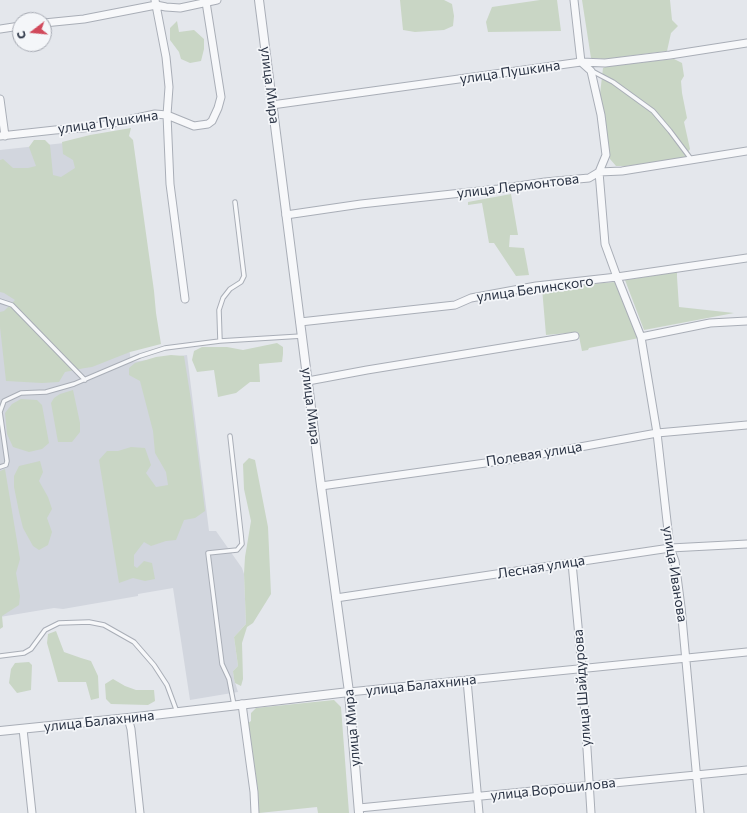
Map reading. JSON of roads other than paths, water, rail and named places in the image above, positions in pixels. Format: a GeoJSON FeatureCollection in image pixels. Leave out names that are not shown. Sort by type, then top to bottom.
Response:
{"type":"FeatureCollection","features":[{"type":"Feature","properties":{"kind":"street"},"geometry":{"type":"LineString","coordinates":[[52,21],[84,19],[156,2],[166,8],[180,8],[217,0]]}},
{"type":"Feature","properties":{"kind":"street","name":"улица Мира"},"geometry":{"type":"LineString","coordinates":[[259,0],[349,692],[359,811]]}},
{"type":"Feature","properties":{"kind":"street"},"geometry":{"type":"LineString","coordinates":[[574,0],[581,62],[591,71],[601,115],[606,155],[599,172]]}},
{"type":"Feature","properties":{"kind":"street"},"geometry":{"type":"LineString","coordinates":[[156,2],[166,57],[169,87],[167,115],[170,184],[185,299]]}},
{"type":"Feature","properties":{"kind":"street","name":"улица Пушкина"},"geometry":{"type":"LineString","coordinates":[[2,136],[95,127],[154,114],[167,115],[194,126],[208,124],[212,121],[221,97],[206,2]]}},
{"type":"Feature","properties":{"kind":"street"},"geometry":{"type":"LineString","coordinates":[[0,30],[12,28]]}},
{"type":"Feature","properties":{"kind":"street","name":"улица Пушкина"},"geometry":{"type":"LineString","coordinates":[[272,105],[581,62],[604,63],[670,55],[747,43]]}},
{"type":"Feature","properties":{"kind":"street"},"geometry":{"type":"LineString","coordinates":[[0,98],[2,136]]}},
{"type":"Feature","properties":{"kind":"street","name":"улица Лермонтова"},"geometry":{"type":"LineString","coordinates":[[286,214],[545,182],[589,178],[599,172],[622,171],[747,151]]}},
{"type":"Feature","properties":{"kind":"street","name":"улица Иванова"},"geometry":{"type":"LineString","coordinates":[[599,172],[605,244],[641,337],[657,433],[670,548],[675,561],[681,607],[700,813]]}},
{"type":"Feature","properties":{"kind":"street","name":"улица Белинского"},"geometry":{"type":"LineString","coordinates":[[300,322],[455,305],[471,298],[536,286],[617,277],[747,258]]}},
{"type":"Feature","properties":{"kind":"street"},"geometry":{"type":"LineString","coordinates":[[641,337],[710,323],[747,321]]}},
{"type":"Feature","properties":{"kind":"street"},"geometry":{"type":"LineString","coordinates":[[308,381],[575,336]]}},
{"type":"Feature","properties":{"kind":"street","name":"Полевая улица"},"geometry":{"type":"LineString","coordinates":[[321,486],[514,459],[657,433],[747,425]]}},
{"type":"Feature","properties":{"kind":"street","name":"Лесная улица"},"geometry":{"type":"LineString","coordinates":[[336,598],[670,548],[747,544]]}},
{"type":"Feature","properties":{"kind":"street","name":"улица Шайдурова"},"geometry":{"type":"LineString","coordinates":[[572,563],[582,668],[590,813]]}},
{"type":"Feature","properties":{"kind":"street","name":"улица Балахнина"},"geometry":{"type":"LineString","coordinates":[[0,731],[128,718],[349,692],[747,652]]}},
{"type":"Feature","properties":{"kind":"street"},"geometry":{"type":"LineString","coordinates":[[467,680],[479,813]]}},
{"type":"Feature","properties":{"kind":"street"},"geometry":{"type":"LineString","coordinates":[[238,705],[254,792],[255,813]]}},
{"type":"Feature","properties":{"kind":"street"},"geometry":{"type":"LineString","coordinates":[[128,718],[131,729],[140,813]]}},
{"type":"Feature","properties":{"kind":"street"},"geometry":{"type":"LineString","coordinates":[[24,729],[32,813]]}},
{"type":"Feature","properties":{"kind":"street","name":"улица Ворошилова"},"geometry":{"type":"LineString","coordinates":[[359,811],[478,796],[747,770]]}},
{"type":"Feature","properties":{"kind":"lane"},"geometry":{"type":"LineString","coordinates":[[591,71],[613,82],[653,111],[691,159]]}},
{"type":"Feature","properties":{"kind":"lane"},"geometry":{"type":"LineString","coordinates":[[220,341],[219,310],[223,298],[230,289],[241,282],[244,276],[236,202]]}},
{"type":"Feature","properties":{"kind":"lane"},"geometry":{"type":"LineString","coordinates":[[0,301],[12,305],[84,380]]}},
{"type":"Feature","properties":{"kind":"lane"},"geometry":{"type":"LineString","coordinates":[[0,467],[6,465],[7,461],[0,412],[4,401],[21,393],[46,392],[74,384],[140,356],[165,348],[220,341],[302,336]]}},
{"type":"Feature","properties":{"kind":"lane"},"geometry":{"type":"LineString","coordinates":[[230,436],[242,544],[237,550],[208,553],[222,664],[238,705]]}},
{"type":"Feature","properties":{"kind":"lane"},"geometry":{"type":"LineString","coordinates":[[0,656],[24,653],[31,648],[45,630],[59,623],[89,622],[104,625],[134,642],[154,664],[167,685],[177,712]]}}]}
